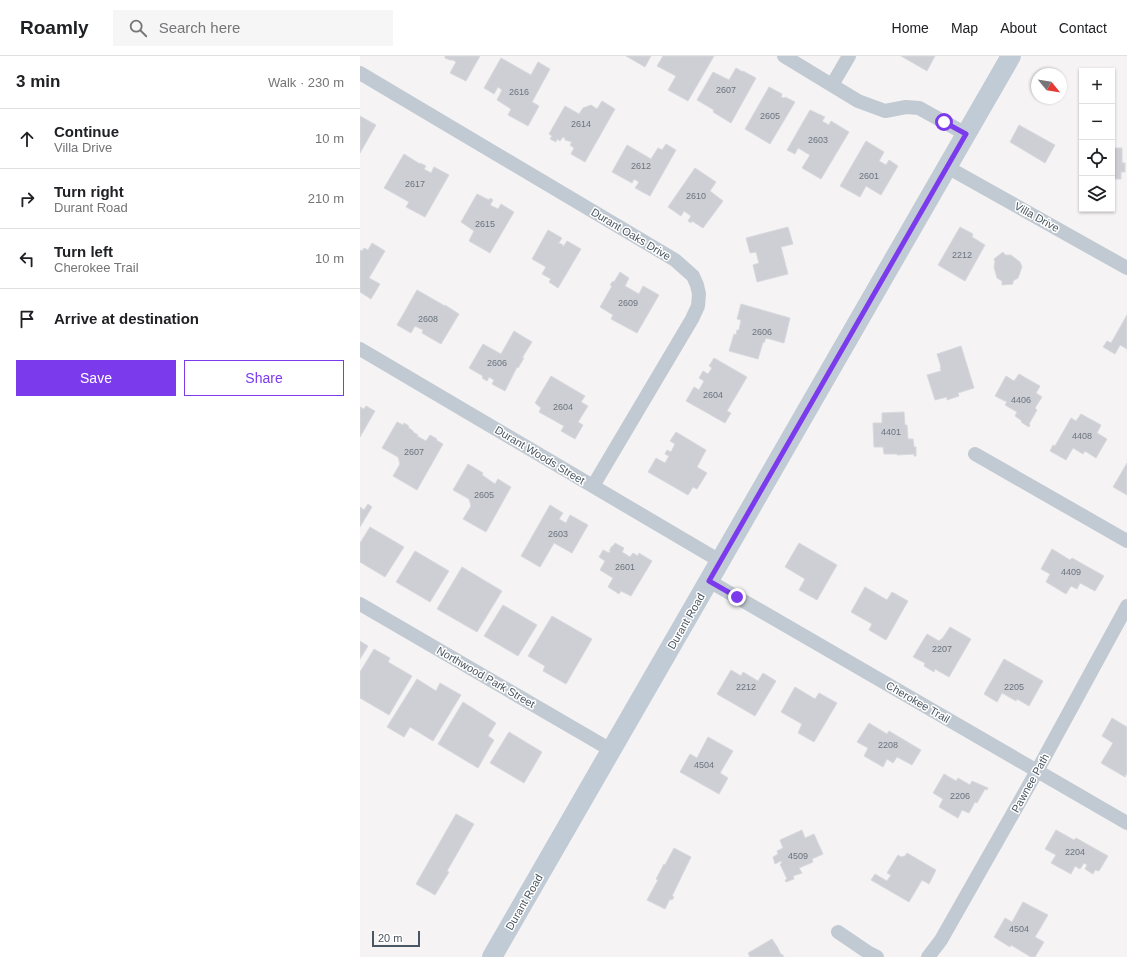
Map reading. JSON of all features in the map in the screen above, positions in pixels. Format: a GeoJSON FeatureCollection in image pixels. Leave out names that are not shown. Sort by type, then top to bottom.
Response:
{"type":"FeatureCollection","features":[{"type":"Feature","properties":{"kind":"street"},"geometry":{"type":"LineString","coordinates":[[784,56],[858,101],[885,111],[906,107],[918,108],[966,134]]}},
{"type":"Feature","properties":{"kind":"street"},"geometry":{"type":"LineString","coordinates":[[832,85],[849,56]]}},
{"type":"Feature","properties":{"kind":"street","name":"Durant Road"},"geometry":{"type":"LineString","coordinates":[[492,957],[1011,56]]}},
{"type":"Feature","properties":{"kind":"street","name":"Durant Oaks Drive"},"geometry":{"type":"LineString","coordinates":[[360,74],[675,260],[693,276],[699,294],[698,306],[692,319],[593,486]]}},
{"type":"Feature","properties":{"kind":"street","name":"Villa Drive"},"geometry":{"type":"LineString","coordinates":[[947,167],[1127,268]]}},
{"type":"Feature","properties":{"kind":"street","name":"Durant Woods Street"},"geometry":{"type":"LineString","coordinates":[[360,349],[720,561]]}},
{"type":"Feature","properties":{"kind":"street"},"geometry":{"type":"LineString","coordinates":[[975,454],[1127,541]]}},
{"type":"Feature","properties":{"kind":"street","name":"Cherokee Trail"},"geometry":{"type":"LineString","coordinates":[[709,581],[1127,824]]}},
{"type":"Feature","properties":{"kind":"street","name":"Northwood Park Street"},"geometry":{"type":"LineString","coordinates":[[360,604],[612,750]]}},
{"type":"Feature","properties":{"kind":"street","name":"Pawnee Path"},"geometry":{"type":"LineString","coordinates":[[928,957],[941,940],[1037,771],[1127,606]]}},
{"type":"Feature","properties":{"kind":"street"},"geometry":{"type":"LineString","coordinates":[[838,932],[877,957]]}},
{"type":"Feature","properties":{"kind":"building"},"geometry":{"type":"Polygon","coordinates":[[[445,56],[480,56],[466,81],[450,73],[456,62],[445,58],[445,56]]]}},
{"type":"Feature","properties":{"kind":"building"},"geometry":{"type":"Polygon","coordinates":[[[626,56],[651,56],[645,67],[626,56]]]}},
{"type":"Feature","properties":{"kind":"building"},"geometry":{"type":"Polygon","coordinates":[[[663,56],[714,56],[688,101],[668,90],[676,76],[657,66],[663,56]]]}},
{"type":"Feature","properties":{"kind":"building"},"geometry":{"type":"Polygon","coordinates":[[[901,56],[935,56],[927,71],[901,56]]]}},
{"type":"Feature","properties":{"kind":"building"},"geometry":{"type":"Polygon","coordinates":[[[501,58],[531,75],[538,62],[550,69],[532,102],[539,106],[528,126],[508,115],[511,109],[497,100],[502,90],[498,87],[494,94],[484,88],[501,58]]]}},
{"type":"Feature","properties":{"kind":"building"},"geometry":{"type":"Polygon","coordinates":[[[736,68],[756,78],[731,123],[713,112],[714,110],[697,100],[713,72],[729,80],[736,68]]]}},
{"type":"Feature","properties":{"kind":"building"},"geometry":{"type":"Polygon","coordinates":[[[769,87],[782,94],[781,97],[785,97],[795,102],[770,144],[745,129],[769,87]]]}},
{"type":"Feature","properties":{"kind":"building"},"geometry":{"type":"Polygon","coordinates":[[[602,101],[615,109],[585,162],[571,154],[574,148],[570,145],[572,142],[565,140],[563,137],[560,141],[557,139],[556,142],[550,139],[552,136],[549,134],[565,106],[579,114],[583,108],[591,105],[597,109],[602,101]]]}},
{"type":"Feature","properties":{"kind":"building"},"geometry":{"type":"Polygon","coordinates":[[[810,110],[825,117],[822,121],[829,125],[831,121],[849,132],[821,179],[802,168],[810,155],[798,148],[795,154],[787,150],[810,110]]]}},
{"type":"Feature","properties":{"kind":"building"},"geometry":{"type":"Polygon","coordinates":[[[360,116],[376,125],[360,153],[360,116]]]}},
{"type":"Feature","properties":{"kind":"building"},"geometry":{"type":"Polygon","coordinates":[[[1019,125],[1055,145],[1045,163],[1010,142],[1019,125]]]}},
{"type":"Feature","properties":{"kind":"building"},"geometry":{"type":"Polygon","coordinates":[[[866,141],[884,152],[879,161],[886,165],[889,160],[898,166],[881,195],[866,186],[860,197],[840,186],[866,141]]]}},
{"type":"Feature","properties":{"kind":"building"},"geometry":{"type":"Polygon","coordinates":[[[666,144],[676,150],[650,196],[635,188],[639,182],[634,179],[632,183],[612,172],[627,145],[651,159],[658,148],[662,150],[666,144]]]}},
{"type":"Feature","properties":{"kind":"building"},"geometry":{"type":"Polygon","coordinates":[[[1115,148],[1122,148],[1122,163],[1125,163],[1125,172],[1121,172],[1121,179],[1115,179],[1115,148]]]}},
{"type":"Feature","properties":{"kind":"building"},"geometry":{"type":"Polygon","coordinates":[[[404,154],[426,166],[424,169],[431,173],[434,167],[449,175],[425,217],[406,207],[409,202],[384,188],[404,154]]]}},
{"type":"Feature","properties":{"kind":"building"},"geometry":{"type":"Polygon","coordinates":[[[695,168],[716,182],[710,191],[723,201],[703,228],[692,221],[691,223],[688,221],[691,216],[684,211],[681,216],[668,207],[695,168]]]}},
{"type":"Feature","properties":{"kind":"building"},"geometry":{"type":"Polygon","coordinates":[[[477,194],[489,200],[490,198],[493,200],[490,205],[498,209],[501,204],[514,212],[490,253],[469,241],[474,231],[461,222],[477,194]]]}},
{"type":"Feature","properties":{"kind":"building"},"geometry":{"type":"Polygon","coordinates":[[[788,227],[793,244],[781,247],[788,274],[757,282],[753,265],[759,263],[756,252],[750,253],[746,238],[788,227]]]}},
{"type":"Feature","properties":{"kind":"building"},"geometry":{"type":"Polygon","coordinates":[[[960,227],[973,234],[972,237],[985,245],[965,281],[938,265],[960,227]]]}},
{"type":"Feature","properties":{"kind":"building"},"geometry":{"type":"Polygon","coordinates":[[[548,230],[562,238],[558,244],[563,245],[563,247],[567,241],[581,249],[558,288],[549,282],[551,279],[542,274],[546,267],[532,259],[548,230]]]}},
{"type":"Feature","properties":{"kind":"building"},"geometry":{"type":"Polygon","coordinates":[[[372,243],[385,251],[369,278],[380,284],[371,299],[360,292],[360,250],[362,251],[364,248],[368,250],[372,243]]]}},
{"type":"Feature","properties":{"kind":"building"},"geometry":{"type":"Polygon","coordinates":[[[1003,252],[1005,255],[1011,255],[1020,262],[1022,267],[1018,278],[1013,281],[1013,284],[1002,285],[1002,281],[997,278],[994,267],[994,259],[1003,252]]]}},
{"type":"Feature","properties":{"kind":"building"},"geometry":{"type":"Polygon","coordinates":[[[620,272],[629,278],[625,286],[639,294],[643,286],[659,295],[637,333],[611,319],[613,315],[600,307],[612,286],[610,285],[613,281],[614,282],[620,272]]]}},
{"type":"Feature","properties":{"kind":"building"},"geometry":{"type":"Polygon","coordinates":[[[417,290],[459,314],[441,344],[422,333],[423,330],[415,326],[411,333],[397,325],[417,290]]]}},
{"type":"Feature","properties":{"kind":"building"},"geometry":{"type":"Polygon","coordinates":[[[741,304],[790,318],[784,343],[766,338],[764,343],[763,342],[758,359],[729,351],[734,334],[736,335],[737,330],[739,330],[741,320],[737,319],[741,304]]]}},
{"type":"Feature","properties":{"kind":"building"},"geometry":{"type":"Polygon","coordinates":[[[1127,315],[1127,349],[1120,345],[1115,354],[1103,347],[1107,341],[1111,343],[1127,315]]]}},
{"type":"Feature","properties":{"kind":"building"},"geometry":{"type":"Polygon","coordinates":[[[514,331],[532,342],[505,391],[492,384],[494,380],[489,377],[487,381],[482,378],[483,376],[469,368],[483,344],[501,354],[514,331]]]}},
{"type":"Feature","properties":{"kind":"building"},"geometry":{"type":"Polygon","coordinates":[[[961,346],[974,388],[958,393],[959,396],[947,400],[947,397],[935,400],[927,375],[941,371],[937,354],[961,346]]]}},
{"type":"Feature","properties":{"kind":"building"},"geometry":{"type":"Polygon","coordinates":[[[714,358],[747,377],[727,411],[731,413],[725,423],[686,401],[694,387],[699,390],[704,381],[699,378],[703,371],[708,374],[712,368],[709,366],[714,358]]]}},
{"type":"Feature","properties":{"kind":"building"},"geometry":{"type":"Polygon","coordinates":[[[1019,374],[1040,386],[1036,393],[1042,397],[1035,408],[1037,410],[1029,424],[1029,427],[1015,416],[1017,412],[1005,405],[1007,402],[995,396],[1006,376],[1014,381],[1019,374]]]}},
{"type":"Feature","properties":{"kind":"building"},"geometry":{"type":"Polygon","coordinates":[[[551,376],[585,396],[581,402],[588,406],[578,422],[583,425],[575,439],[561,431],[564,426],[539,412],[541,408],[535,403],[551,376]]]}},
{"type":"Feature","properties":{"kind":"building"},"geometry":{"type":"Polygon","coordinates":[[[366,406],[375,411],[360,437],[360,407],[364,409],[366,406]]]}},
{"type":"Feature","properties":{"kind":"building"},"geometry":{"type":"Polygon","coordinates":[[[904,412],[908,439],[913,439],[914,447],[916,447],[916,456],[914,456],[914,454],[884,454],[883,447],[874,447],[873,423],[882,423],[882,413],[904,412]]]}},
{"type":"Feature","properties":{"kind":"building"},"geometry":{"type":"Polygon","coordinates":[[[1081,414],[1101,425],[1097,433],[1107,439],[1096,458],[1085,451],[1083,454],[1073,448],[1066,460],[1050,451],[1053,445],[1055,446],[1071,418],[1076,421],[1081,414]]]}},
{"type":"Feature","properties":{"kind":"building"},"geometry":{"type":"Polygon","coordinates":[[[397,422],[403,425],[404,423],[409,426],[408,427],[418,435],[417,436],[426,441],[430,435],[443,444],[417,490],[393,476],[400,464],[398,457],[382,448],[397,422]]]}},
{"type":"Feature","properties":{"kind":"building"},"geometry":{"type":"Polygon","coordinates":[[[676,432],[706,450],[697,467],[707,473],[697,489],[693,487],[688,495],[648,472],[656,458],[665,463],[669,456],[665,454],[667,450],[671,452],[675,444],[670,441],[676,432]]]}},
{"type":"Feature","properties":{"kind":"building"},"geometry":{"type":"Polygon","coordinates":[[[1127,463],[1127,495],[1113,487],[1127,463]]]}},
{"type":"Feature","properties":{"kind":"building"},"geometry":{"type":"Polygon","coordinates":[[[468,464],[483,473],[482,475],[495,484],[498,479],[511,487],[486,532],[463,519],[471,506],[469,499],[453,490],[468,464]]]}},
{"type":"Feature","properties":{"kind":"building"},"geometry":{"type":"Polygon","coordinates":[[[368,504],[372,507],[360,527],[360,507],[364,510],[368,504]]]}},
{"type":"Feature","properties":{"kind":"building"},"geometry":{"type":"Polygon","coordinates":[[[550,505],[563,513],[559,519],[566,523],[570,515],[588,525],[572,553],[554,543],[540,567],[521,556],[550,505]]]}},
{"type":"Feature","properties":{"kind":"building"},"geometry":{"type":"Polygon","coordinates":[[[370,527],[404,547],[385,577],[360,562],[360,543],[370,527]]]}},
{"type":"Feature","properties":{"kind":"building"},"geometry":{"type":"Polygon","coordinates":[[[615,543],[624,548],[622,552],[630,557],[633,553],[638,556],[639,553],[652,561],[631,596],[621,591],[619,594],[608,587],[613,578],[600,570],[605,561],[599,557],[603,550],[609,553],[615,543]]]}},
{"type":"Feature","properties":{"kind":"building"},"geometry":{"type":"Polygon","coordinates":[[[799,543],[837,565],[817,600],[799,590],[805,579],[785,567],[799,543]]]}},
{"type":"Feature","properties":{"kind":"building"},"geometry":{"type":"Polygon","coordinates":[[[1052,549],[1070,560],[1072,558],[1104,576],[1095,591],[1080,583],[1077,589],[1071,586],[1066,594],[1046,582],[1050,574],[1041,569],[1052,549]]]}},
{"type":"Feature","properties":{"kind":"building"},"geometry":{"type":"Polygon","coordinates":[[[415,551],[449,571],[430,602],[396,582],[415,551]]]}},
{"type":"Feature","properties":{"kind":"building"},"geometry":{"type":"Polygon","coordinates":[[[462,567],[502,591],[477,632],[437,609],[462,567]]]}},
{"type":"Feature","properties":{"kind":"building"},"geometry":{"type":"Polygon","coordinates":[[[865,587],[887,600],[892,592],[908,601],[886,640],[869,630],[872,624],[851,612],[865,587]]]}},
{"type":"Feature","properties":{"kind":"building"},"geometry":{"type":"Polygon","coordinates":[[[503,605],[537,625],[518,656],[484,636],[503,605]]]}},
{"type":"Feature","properties":{"kind":"building"},"geometry":{"type":"Polygon","coordinates":[[[552,616],[592,639],[566,684],[543,671],[545,666],[528,656],[552,616]]]}},
{"type":"Feature","properties":{"kind":"building"},"geometry":{"type":"Polygon","coordinates":[[[950,627],[971,639],[949,677],[935,669],[934,672],[924,666],[925,663],[913,657],[927,634],[939,641],[950,627]]]}},
{"type":"Feature","properties":{"kind":"building"},"geometry":{"type":"Polygon","coordinates":[[[360,641],[368,646],[360,659],[360,641]]]}},
{"type":"Feature","properties":{"kind":"building"},"geometry":{"type":"Polygon","coordinates":[[[374,649],[390,658],[388,662],[412,676],[389,715],[360,698],[360,672],[374,649]]]}},
{"type":"Feature","properties":{"kind":"building"},"geometry":{"type":"Polygon","coordinates":[[[1004,659],[1043,681],[1029,706],[1002,693],[997,702],[984,694],[1004,659]]]}},
{"type":"Feature","properties":{"kind":"building"},"geometry":{"type":"Polygon","coordinates":[[[731,670],[741,676],[743,672],[758,681],[763,673],[776,681],[755,716],[717,694],[731,670]]]}},
{"type":"Feature","properties":{"kind":"building"},"geometry":{"type":"Polygon","coordinates":[[[417,679],[436,691],[440,683],[461,695],[433,741],[410,727],[404,737],[387,727],[417,679]]]}},
{"type":"Feature","properties":{"kind":"building"},"geometry":{"type":"Polygon","coordinates":[[[795,687],[815,699],[819,693],[837,703],[814,742],[798,733],[802,724],[781,712],[795,687]]]}},
{"type":"Feature","properties":{"kind":"building"},"geometry":{"type":"Polygon","coordinates":[[[463,702],[496,723],[488,736],[494,740],[478,768],[438,744],[463,702]]]}},
{"type":"Feature","properties":{"kind":"building"},"geometry":{"type":"Polygon","coordinates":[[[1112,718],[1127,727],[1127,773],[1125,777],[1101,763],[1113,743],[1102,736],[1112,718]]]}},
{"type":"Feature","properties":{"kind":"building"},"geometry":{"type":"Polygon","coordinates":[[[869,723],[887,734],[889,731],[921,750],[912,765],[897,757],[893,763],[887,759],[883,767],[864,756],[868,748],[857,742],[869,723]]]}},
{"type":"Feature","properties":{"kind":"building"},"geometry":{"type":"Polygon","coordinates":[[[509,732],[542,752],[524,783],[490,763],[509,732]]]}},
{"type":"Feature","properties":{"kind":"building"},"geometry":{"type":"Polygon","coordinates":[[[708,737],[733,751],[720,773],[728,778],[719,794],[680,772],[690,754],[697,758],[708,737]]]}},
{"type":"Feature","properties":{"kind":"building"},"geometry":{"type":"Polygon","coordinates":[[[944,774],[956,781],[958,778],[970,785],[972,781],[988,788],[987,790],[985,789],[977,803],[975,802],[969,813],[962,810],[958,818],[939,807],[943,799],[933,793],[944,774]]]}},
{"type":"Feature","properties":{"kind":"building"},"geometry":{"type":"Polygon","coordinates":[[[456,814],[474,824],[435,895],[416,884],[456,814]]]}},
{"type":"Feature","properties":{"kind":"building"},"geometry":{"type":"Polygon","coordinates":[[[802,830],[805,838],[814,834],[823,854],[812,859],[813,862],[799,868],[802,873],[793,876],[794,879],[786,882],[785,880],[787,879],[780,864],[782,863],[781,861],[775,864],[773,857],[778,854],[777,851],[783,848],[780,840],[802,830]]]}},
{"type":"Feature","properties":{"kind":"building"},"geometry":{"type":"Polygon","coordinates":[[[1056,830],[1074,840],[1076,838],[1108,856],[1099,871],[1095,870],[1093,874],[1085,869],[1087,865],[1084,863],[1080,869],[1075,866],[1071,874],[1051,863],[1056,855],[1045,849],[1056,830]]]}},
{"type":"Feature","properties":{"kind":"building"},"geometry":{"type":"Polygon","coordinates":[[[674,848],[691,857],[672,896],[674,897],[672,900],[670,899],[665,909],[647,900],[658,880],[656,879],[674,848]]]}},
{"type":"Feature","properties":{"kind":"building"},"geometry":{"type":"Polygon","coordinates":[[[907,853],[936,870],[929,884],[922,880],[909,902],[871,880],[875,874],[887,881],[891,875],[887,873],[898,855],[901,857],[905,856],[907,853]]]}},
{"type":"Feature","properties":{"kind":"building"},"geometry":{"type":"Polygon","coordinates":[[[1023,902],[1048,915],[1035,937],[1044,942],[1035,957],[1031,957],[1011,945],[1010,947],[994,937],[1005,918],[1012,922],[1023,902]]]}},
{"type":"Feature","properties":{"kind":"building"},"geometry":{"type":"Polygon","coordinates":[[[772,939],[781,955],[782,954],[784,957],[750,957],[748,953],[772,939]]]}},
{"type":"Feature","properties":{"kind":"route"},"geometry":{"type":"LineString","coordinates":[[737,597],[709,581],[966,134],[944,122]]}}]}
